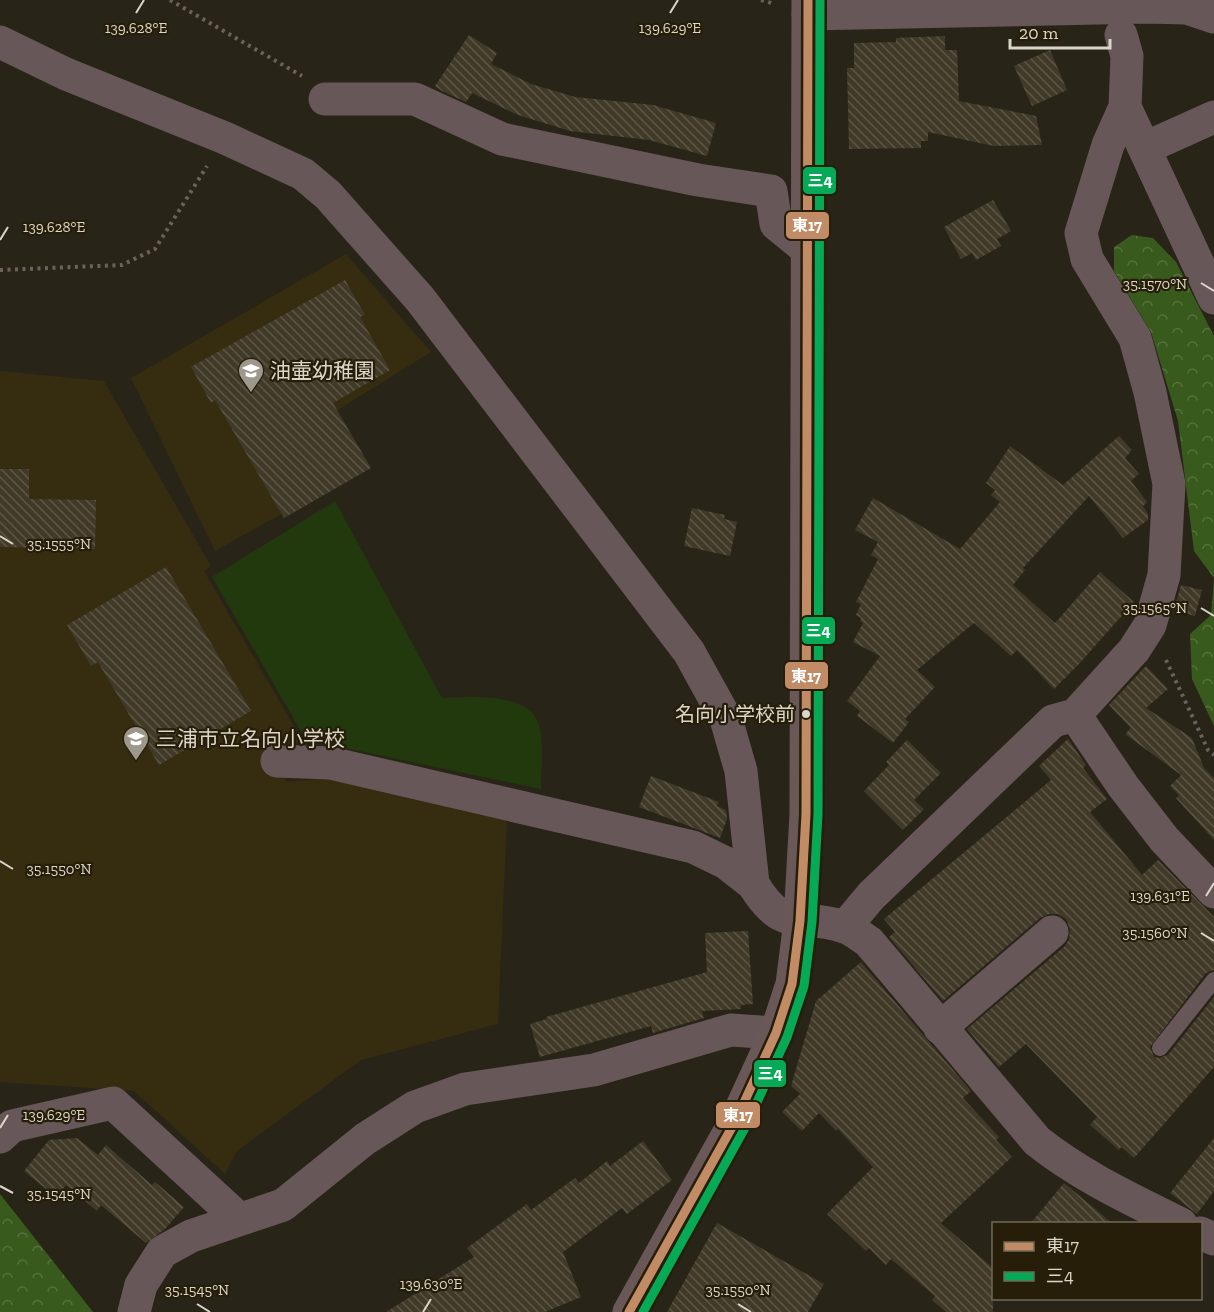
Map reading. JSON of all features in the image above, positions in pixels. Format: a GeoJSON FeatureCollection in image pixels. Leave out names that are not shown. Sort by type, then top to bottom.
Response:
{"type":"FeatureCollection","features":[{"type":"Feature","properties":{"kind":"main road"},"geometry":{"type":"LineString","coordinates":[[628,1312],[736,1120],[776,1033],[792,984],[800,921],[806,814],[808,7]]}},
{"type":"Feature","properties":{"kind":"street"},"geometry":{"type":"LineString","coordinates":[[808,7],[1187,8],[1214,17]]}},
{"type":"Feature","properties":{"kind":"street"},"geometry":{"type":"LineString","coordinates":[[845,927],[871,896],[1053,721],[1075,715],[1134,650],[1150,625],[1164,575],[1169,484],[1150,392],[1135,338],[1087,259],[1081,233],[1108,145],[1125,107],[1127,56],[1121,35]]}},
{"type":"Feature","properties":{"kind":"street"},"geometry":{"type":"LineString","coordinates":[[0,42],[66,74],[225,138],[303,174],[328,195],[420,299],[689,652],[726,719],[741,771],[753,884]]}},
{"type":"Feature","properties":{"kind":"street"},"geometry":{"type":"LineString","coordinates":[[325,99],[415,99],[502,139],[698,180],[771,191],[776,224],[808,251]]}},
{"type":"Feature","properties":{"kind":"street"},"geometry":{"type":"LineString","coordinates":[[1125,107],[1214,298]]}},
{"type":"Feature","properties":{"kind":"street"},"geometry":{"type":"LineString","coordinates":[[1145,148],[1214,117]]}},
{"type":"Feature","properties":{"kind":"street"},"geometry":{"type":"LineString","coordinates":[[1075,715],[1123,786],[1164,838],[1214,892]]}},
{"type":"Feature","properties":{"kind":"street"},"geometry":{"type":"LineString","coordinates":[[277,761],[330,763],[693,847],[726,863],[753,884],[774,913],[800,921],[845,927],[869,942],[1037,1141],[1063,1162],[1114,1191],[1177,1222]]}},
{"type":"Feature","properties":{"kind":"street"},"geometry":{"type":"LineString","coordinates":[[940,1028],[1052,932]]}},
{"type":"Feature","properties":{"kind":"street"},"geometry":{"type":"LineString","coordinates":[[134,1312],[141,1285],[162,1252],[191,1236],[283,1205],[365,1140],[415,1107],[465,1089],[594,1070],[731,1030],[776,1033]]}},
{"type":"Feature","properties":{"kind":"street"},"geometry":{"type":"LineString","coordinates":[[0,1137],[12,1126],[113,1103],[239,1219]]}},
{"type":"Feature","properties":{"kind":"lane"},"geometry":{"type":"LineString","coordinates":[[1160,1048],[1214,980]]}},
{"type":"Feature","properties":{"kind":"path"},"geometry":{"type":"LineString","coordinates":[[170,0],[299,73],[325,99]]}},
{"type":"Feature","properties":{"kind":"path"},"geometry":{"type":"LineString","coordinates":[[0,270],[122,265],[155,249],[225,138]]}},
{"type":"Feature","properties":{"kind":"path"},"geometry":{"type":"LineString","coordinates":[[1150,625],[1208,750],[1214,755]]}},
{"type":"Feature","properties":{"kind":"shaded area","name":"油壷幼稚園"},"geometry":{"type":"Polygon","coordinates":[[[346,254],[431,352],[336,411],[369,465],[215,551],[131,378],[346,254]]]}},
{"type":"Feature","properties":{"kind":"shaded area","name":"三浦市立名向小学校"},"geometry":{"type":"Polygon","coordinates":[[[0,371],[104,381],[211,566],[204,571],[303,742],[263,749],[287,782],[351,776],[507,817],[498,1024],[361,1060],[237,1151],[225,1174],[134,1091],[0,1082],[0,371]]]}},
{"type":"Feature","properties":{"kind":"green space"},"geometry":{"type":"Polygon","coordinates":[[[1132,235],[1153,238],[1176,262],[1214,336],[1214,578],[1194,551],[1178,421],[1151,332],[1114,271],[1114,247],[1132,235]]]}},
{"type":"Feature","properties":{"kind":"green space"},"geometry":{"type":"Polygon","coordinates":[[[335,501],[442,698],[479,697],[508,700],[531,711],[537,720],[541,736],[541,789],[306,740],[212,577],[335,501]]]}},
{"type":"Feature","properties":{"kind":"green space"},"geometry":{"type":"Polygon","coordinates":[[[1214,578],[1214,726],[1192,679],[1190,634],[1211,615],[1214,578]]]}},
{"type":"Feature","properties":{"kind":"green space"},"geometry":{"type":"Polygon","coordinates":[[[0,1194],[93,1312],[0,1312],[0,1194]]]}},
{"type":"Feature","properties":{"kind":"building"},"geometry":{"type":"Polygon","coordinates":[[[469,35],[497,53],[491,64],[531,84],[575,97],[653,105],[716,123],[707,156],[649,140],[570,131],[518,115],[472,93],[466,102],[442,91],[435,86],[469,35]]]}},
{"type":"Feature","properties":{"kind":"building"},"geometry":{"type":"Polygon","coordinates":[[[945,36],[945,50],[957,50],[959,101],[1036,116],[1042,145],[994,146],[928,132],[928,141],[921,141],[921,148],[849,149],[847,68],[854,68],[854,43],[896,42],[896,38],[945,36]]]}},
{"type":"Feature","properties":{"kind":"building"},"geometry":{"type":"Polygon","coordinates":[[[1050,50],[1067,90],[1032,106],[1014,66],[1050,50]]]}},
{"type":"Feature","properties":{"kind":"building"},"geometry":{"type":"Polygon","coordinates":[[[993,200],[1011,231],[997,239],[1001,246],[976,260],[972,253],[961,259],[944,227],[993,200]]]}},
{"type":"Feature","properties":{"kind":"building"},"geometry":{"type":"Polygon","coordinates":[[[345,280],[365,315],[360,317],[390,370],[333,403],[371,468],[284,518],[215,400],[211,403],[191,367],[345,280]]]}},
{"type":"Feature","properties":{"kind":"building"},"geometry":{"type":"Polygon","coordinates":[[[1119,436],[1132,450],[1125,458],[1139,474],[1131,481],[1147,502],[1143,506],[1148,514],[1148,520],[1123,538],[1089,496],[1023,568],[1025,570],[1013,585],[1055,623],[1100,572],[1134,602],[1079,664],[1054,689],[1017,650],[1011,656],[974,623],[917,670],[935,687],[905,719],[909,722],[893,743],[857,716],[860,711],[847,701],[880,656],[853,642],[863,623],[856,615],[861,604],[856,602],[878,559],[871,555],[878,542],[855,530],[873,498],[960,549],[1000,502],[991,495],[995,490],[986,483],[1010,446],[1063,485],[1119,436]]]}},
{"type":"Feature","properties":{"kind":"building"},"geometry":{"type":"Polygon","coordinates":[[[0,469],[29,469],[29,499],[96,500],[95,549],[0,547],[0,469]]]}},
{"type":"Feature","properties":{"kind":"building"},"geometry":{"type":"Polygon","coordinates":[[[692,508],[725,515],[724,519],[737,522],[730,556],[684,546],[692,508]]]}},
{"type":"Feature","properties":{"kind":"building"},"geometry":{"type":"Polygon","coordinates":[[[166,567],[251,711],[159,765],[98,662],[91,666],[67,625],[166,567]]]}},
{"type":"Feature","properties":{"kind":"building"},"geometry":{"type":"Polygon","coordinates":[[[1181,585],[1202,590],[1195,616],[1174,610],[1181,585]]]}},
{"type":"Feature","properties":{"kind":"building"},"geometry":{"type":"Polygon","coordinates":[[[1146,666],[1168,689],[1146,708],[1192,738],[1204,768],[1214,778],[1214,840],[1176,798],[1179,795],[1170,786],[1181,775],[1125,734],[1131,728],[1109,705],[1146,666]]]}},
{"type":"Feature","properties":{"kind":"building"},"geometry":{"type":"Polygon","coordinates":[[[1068,739],[1086,765],[1083,768],[1107,799],[1090,812],[1142,875],[1158,860],[1214,917],[1214,970],[1206,973],[1150,1047],[1154,1057],[1168,1055],[1214,997],[1214,1067],[1134,1158],[1121,1147],[1119,1150],[1090,1125],[1097,1117],[1026,1044],[999,1067],[967,1029],[1065,946],[1069,939],[1070,929],[1066,919],[1058,914],[1049,914],[1040,918],[943,1001],[889,937],[895,932],[884,919],[1051,780],[1039,766],[1068,739]]]}},
{"type":"Feature","properties":{"kind":"building"},"geometry":{"type":"Polygon","coordinates":[[[907,740],[941,773],[914,800],[924,809],[903,830],[864,791],[889,765],[886,762],[907,740]]]}},
{"type":"Feature","properties":{"kind":"building"},"geometry":{"type":"Polygon","coordinates":[[[651,776],[719,802],[717,806],[726,810],[727,819],[720,838],[639,807],[651,776]]]}},
{"type":"Feature","properties":{"kind":"building"},"geometry":{"type":"Polygon","coordinates":[[[748,931],[753,1004],[741,1005],[741,1009],[702,1011],[704,1018],[653,1033],[651,1026],[540,1057],[530,1024],[547,1019],[546,1017],[707,972],[705,933],[748,931]]]}},
{"type":"Feature","properties":{"kind":"building"},"geometry":{"type":"Polygon","coordinates":[[[861,962],[971,1091],[963,1098],[999,1137],[996,1140],[1012,1157],[941,1223],[992,1267],[993,1312],[946,1312],[932,1300],[935,1296],[891,1259],[886,1265],[869,1248],[866,1251],[827,1214],[873,1167],[838,1129],[836,1131],[819,1113],[802,1131],[782,1112],[800,1094],[791,1086],[816,1001],[861,962]]]}},
{"type":"Feature","properties":{"kind":"building"},"geometry":{"type":"Polygon","coordinates":[[[77,1138],[98,1155],[106,1145],[152,1185],[155,1182],[184,1207],[165,1229],[146,1243],[101,1205],[97,1211],[66,1185],[56,1197],[24,1171],[49,1140],[77,1138]]]}},
{"type":"Feature","properties":{"kind":"building"},"geometry":{"type":"Polygon","coordinates":[[[1214,1138],[1214,1191],[1197,1214],[1170,1193],[1214,1138]]]}},
{"type":"Feature","properties":{"kind":"building"},"geometry":{"type":"Polygon","coordinates":[[[643,1141],[672,1180],[627,1214],[622,1208],[563,1252],[581,1297],[545,1312],[386,1312],[474,1257],[467,1248],[527,1204],[531,1210],[575,1178],[579,1183],[607,1161],[610,1166],[643,1141]]]}},
{"type":"Feature","properties":{"kind":"building"},"geometry":{"type":"Polygon","coordinates":[[[1064,1183],[1111,1222],[1032,1222],[1064,1183]]]}},
{"type":"Feature","properties":{"kind":"building"},"geometry":{"type":"Polygon","coordinates":[[[717,1223],[824,1284],[808,1312],[667,1312],[717,1223]]]}},
{"type":"Feature","properties":{"kind":"transit line","name":"東17"},"geometry":{"type":"LineString","coordinates":[[629,1312],[736,1120],[776,1033],[792,984],[800,921],[806,814],[808,0]]}},
{"type":"Feature","properties":{"kind":"transit line","name":"三4"},"geometry":{"type":"LineString","coordinates":[[643,1312],[746,1126],[787,1037],[804,986],[812,922],[818,814],[820,0]]}},
{"type":"Feature","properties":{"kind":"place","name":"油壷幼稚園"},"geometry":{"type":"Point","coordinates":[251,394]}},
{"type":"Feature","properties":{"kind":"place","name":"名向小学校前"},"geometry":{"type":"Point","coordinates":[806,714]}},
{"type":"Feature","properties":{"kind":"place","name":"三浦市立名向小学校"},"geometry":{"type":"Point","coordinates":[136,762]}}]}
